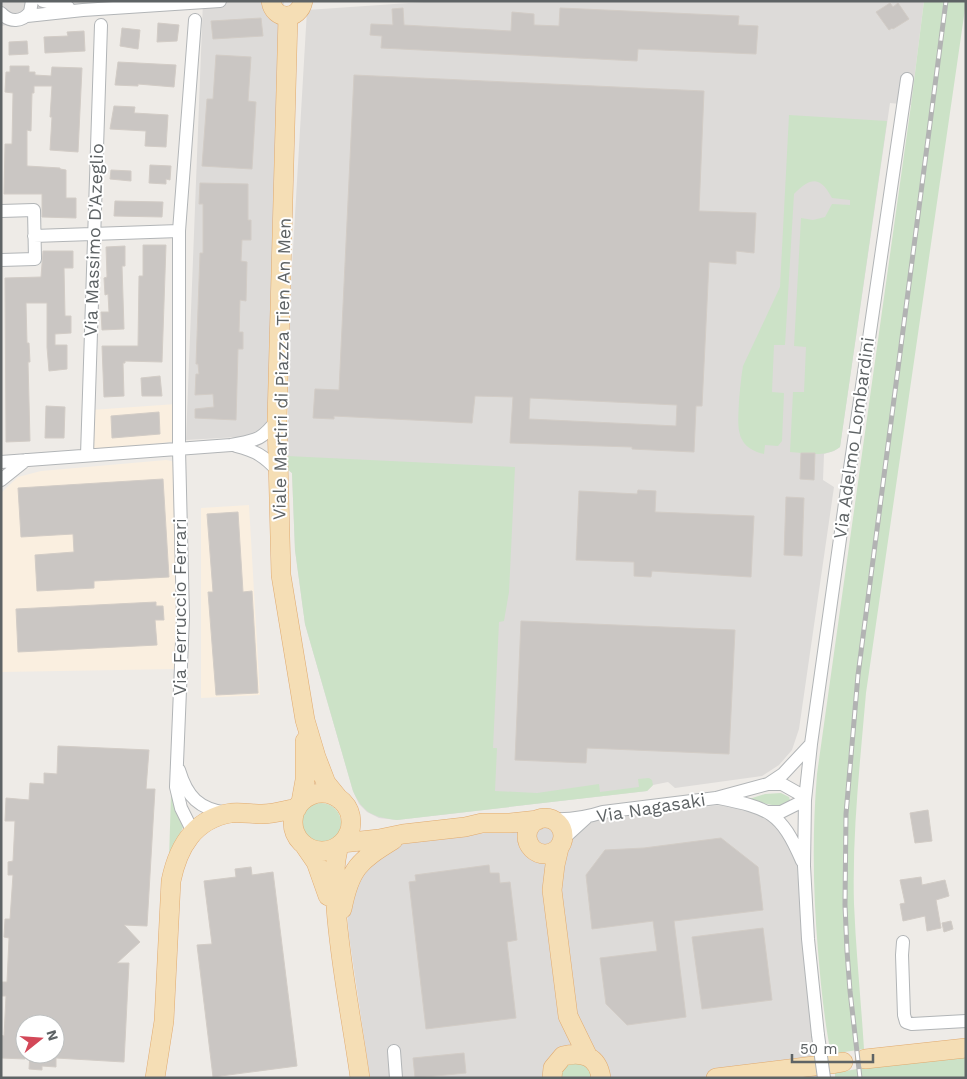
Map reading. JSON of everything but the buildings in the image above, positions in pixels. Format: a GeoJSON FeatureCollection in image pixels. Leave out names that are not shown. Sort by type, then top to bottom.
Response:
{"type":"FeatureCollection","features":[{"type":"Feature","properties":{"kind":"main road"},"geometry":{"type":"LineString","coordinates":[[271,1],[275,12],[283,17],[296,14],[302,1]]}},
{"type":"Feature","properties":{"kind":"main road","name":"Viale Martiri di Piazza Tien An Men"},"geometry":{"type":"LineString","coordinates":[[288,17],[277,420],[281,575],[305,720],[326,782],[346,806],[350,816]]}},
{"type":"Feature","properties":{"kind":"main road","name":"Viale Martiri di Piazza Tien An Men"},"geometry":{"type":"LineString","coordinates":[[300,838],[293,819],[299,805],[305,780],[305,720]]}},
{"type":"Feature","properties":{"kind":"main road"},"geometry":{"type":"LineString","coordinates":[[165,1078],[164,1021],[171,881],[178,856],[193,832],[209,821],[230,813],[261,814],[278,812],[299,805],[308,797],[324,793],[339,799]]}},
{"type":"Feature","properties":{"kind":"main road"},"geometry":{"type":"LineString","coordinates":[[261,814],[317,851],[324,851],[340,845]]}},
{"type":"Feature","properties":{"kind":"main road"},"geometry":{"type":"LineString","coordinates":[[350,816],[349,833],[340,845],[334,866],[338,935],[360,1078]]}},
{"type":"Feature","properties":{"kind":"main road","name":"Via Nagasaki"},"geometry":{"type":"LineString","coordinates":[[350,816],[368,830],[403,834]]}},
{"type":"Feature","properties":{"kind":"main road"},"geometry":{"type":"LineString","coordinates":[[552,890],[528,840],[529,828],[545,819],[561,827],[561,843],[555,865],[552,890],[568,1016],[563,1048],[552,1073]]}},
{"type":"Feature","properties":{"kind":"main road","name":"Via Nagasaki"},"geometry":{"type":"LineString","coordinates":[[340,845],[403,834],[465,827],[482,822],[510,823],[545,819]]}},
{"type":"Feature","properties":{"kind":"main road","name":"Via Nagasaki"},"geometry":{"type":"LineString","coordinates":[[465,827],[506,832],[533,848]]}},
{"type":"Feature","properties":{"kind":"main road"},"geometry":{"type":"LineString","coordinates":[[338,935],[346,890],[358,866],[363,859],[374,851],[403,834]]}},
{"type":"Feature","properties":{"kind":"main road"},"geometry":{"type":"LineString","coordinates":[[300,838],[322,875],[338,935]]}},
{"type":"Feature","properties":{"kind":"main road"},"geometry":{"type":"LineString","coordinates":[[533,848],[543,854],[548,853],[561,843]]}},
{"type":"Feature","properties":{"kind":"main road"},"geometry":{"type":"LineString","coordinates":[[568,1016],[596,1067]]}},
{"type":"Feature","properties":{"kind":"main road"},"geometry":{"type":"LineString","coordinates":[[155,1078],[164,1021]]}},
{"type":"Feature","properties":{"kind":"main road"},"geometry":{"type":"LineString","coordinates":[[865,1060],[966,1048]]}},
{"type":"Feature","properties":{"kind":"main road"},"geometry":{"type":"LineString","coordinates":[[552,1073],[563,1056],[572,1054],[617,1078]]}},
{"type":"Feature","properties":{"kind":"main road"},"geometry":{"type":"LineString","coordinates":[[716,1078],[828,1067]]}},
{"type":"Feature","properties":{"kind":"street"},"geometry":{"type":"LineString","coordinates":[[27,16],[32,7],[32,1]]}},
{"type":"Feature","properties":{"kind":"street"},"geometry":{"type":"LineString","coordinates":[[43,1],[83,10]]}},
{"type":"Feature","properties":{"kind":"street"},"geometry":{"type":"LineString","coordinates":[[2,14],[6,18],[15,21],[27,16],[83,10],[220,1]]}},
{"type":"Feature","properties":{"kind":"street","name":"Via Ferruccio Ferrari"},"geometry":{"type":"LineString","coordinates":[[193,832],[181,808],[176,787],[183,617],[179,449],[179,231],[195,20]]}},
{"type":"Feature","properties":{"kind":"street","name":"Via Massimo D'Azeglio"},"geometry":{"type":"LineString","coordinates":[[87,455],[101,25]]}},
{"type":"Feature","properties":{"kind":"street","name":"Via Adelmo Lombardini"},"geometry":{"type":"LineString","coordinates":[[828,1067],[818,1036],[808,939],[804,866],[805,798],[811,744],[907,79]]}},
{"type":"Feature","properties":{"kind":"street"},"geometry":{"type":"LineString","coordinates":[[1,211],[34,210],[34,259],[1,260]]}},
{"type":"Feature","properties":{"kind":"street"},"geometry":{"type":"LineString","coordinates":[[34,236],[179,231]]}},
{"type":"Feature","properties":{"kind":"street"},"geometry":{"type":"LineString","coordinates":[[1,462],[231,445],[259,439],[268,433],[277,420]]}},
{"type":"Feature","properties":{"kind":"street"},"geometry":{"type":"LineString","coordinates":[[231,445],[253,450],[266,458],[278,472]]}},
{"type":"Feature","properties":{"kind":"street"},"geometry":{"type":"LineString","coordinates":[[1,480],[26,460]]}},
{"type":"Feature","properties":{"kind":"street","name":"Via Nagasaki"},"geometry":{"type":"LineString","coordinates":[[768,784],[783,774],[811,744]]}},
{"type":"Feature","properties":{"kind":"street","name":"Via Ferruccio Ferrari"},"geometry":{"type":"LineString","coordinates":[[177,764],[182,781],[189,794],[202,805],[215,811],[230,813]]}},
{"type":"Feature","properties":{"kind":"street","name":"Via Nagasaki"},"geometry":{"type":"LineString","coordinates":[[545,819],[572,820],[586,818],[603,812],[716,798],[768,784],[782,784],[805,798]]}},
{"type":"Feature","properties":{"kind":"street","name":"Via Nagasaki"},"geometry":{"type":"LineString","coordinates":[[716,798],[755,806],[768,812],[788,833],[804,866]]}},
{"type":"Feature","properties":{"kind":"street"},"geometry":{"type":"LineString","coordinates":[[768,812],[781,812],[805,798]]}},
{"type":"Feature","properties":{"kind":"street","name":"Via Nagasaki"},"geometry":{"type":"LineString","coordinates":[[561,843],[586,818]]}},
{"type":"Feature","properties":{"kind":"street"},"geometry":{"type":"LineString","coordinates":[[903,942],[906,1022],[912,1024],[966,1021]]}},
{"type":"Feature","properties":{"kind":"street"},"geometry":{"type":"LineString","coordinates":[[394,1051],[396,1078]]}},
{"type":"Feature","properties":{"kind":"shaded area"},"geometry":{"type":"Polygon","coordinates":[[[1,1],[152,1],[1,26],[1,1]]]}},
{"type":"Feature","properties":{"kind":"shaded area"},"geometry":{"type":"Polygon","coordinates":[[[203,1],[284,1],[273,414],[266,430],[255,436],[186,440],[203,1]]]}},
{"type":"Feature","properties":{"kind":"shaded area"},"geometry":{"type":"Polygon","coordinates":[[[438,1],[924,1],[911,105],[890,103],[840,447],[824,454],[823,480],[834,487],[799,729],[792,750],[779,765],[762,776],[675,788],[668,782],[653,785],[647,791],[397,820],[379,818],[367,812],[359,804],[353,791],[305,624],[295,550],[292,473],[287,469],[290,301],[307,10],[438,1]]]}},
{"type":"Feature","properties":{"kind":"shaded area"},"geometry":{"type":"Polygon","coordinates":[[[176,404],[177,441],[90,453],[91,410],[176,404]]]}},
{"type":"Feature","properties":{"kind":"shaded area"},"geometry":{"type":"Polygon","coordinates":[[[172,461],[175,466],[179,589],[177,669],[1,672],[2,492],[18,477],[41,471],[172,461]]]}},
{"type":"Feature","properties":{"kind":"shaded area"},"geometry":{"type":"Polygon","coordinates":[[[249,505],[260,695],[201,698],[201,508],[249,505]]]}},
{"type":"Feature","properties":{"kind":"shaded area"},"geometry":{"type":"Polygon","coordinates":[[[728,804],[747,807],[776,823],[796,853],[805,970],[819,1078],[370,1078],[347,911],[368,861],[402,843],[728,804]]]}},
{"type":"Feature","properties":{"kind":"green space"},"geometry":{"type":"Polygon","coordinates":[[[924,1],[966,2],[866,693],[854,851],[854,904],[864,1049],[831,1054],[826,1028],[815,906],[814,841],[817,774],[924,1]]]}},
{"type":"Feature","properties":{"kind":"green space"},"geometry":{"type":"Polygon","coordinates":[[[789,115],[887,121],[840,447],[822,454],[790,452],[793,392],[804,392],[806,347],[794,346],[801,218],[813,220],[825,217],[832,204],[850,205],[850,200],[832,198],[823,186],[815,181],[805,184],[794,194],[785,345],[774,345],[772,392],[784,393],[782,441],[778,446],[765,445],[764,454],[754,451],[743,441],[738,419],[743,366],[780,287],[789,115]]]}},
{"type":"Feature","properties":{"kind":"green space"},"geometry":{"type":"Polygon","coordinates":[[[287,456],[515,467],[509,592],[504,621],[499,622],[493,748],[497,748],[495,791],[537,793],[599,784],[600,792],[639,787],[638,779],[649,778],[652,780],[653,785],[647,791],[397,820],[375,815],[365,809],[353,791],[305,624],[295,550],[292,473],[287,469],[287,456]]]}},
{"type":"Feature","properties":{"kind":"green space"},"geometry":{"type":"Polygon","coordinates":[[[781,793],[789,797],[790,800],[781,805],[770,805],[749,799],[765,794],[781,793]]]}},
{"type":"Feature","properties":{"kind":"green space"},"geometry":{"type":"Polygon","coordinates":[[[171,795],[183,827],[169,859],[171,795]]]}},
{"type":"Feature","properties":{"kind":"green space"},"geometry":{"type":"Polygon","coordinates":[[[325,803],[332,806],[338,812],[341,823],[340,831],[332,840],[325,843],[317,843],[310,840],[302,831],[301,819],[304,812],[313,804],[325,803]]]}},
{"type":"Feature","properties":{"kind":"green space"},"geometry":{"type":"Polygon","coordinates":[[[966,1055],[966,1078],[835,1078],[835,1073],[879,1065],[966,1055]]]}},
{"type":"Feature","properties":{"kind":"green space"},"geometry":{"type":"Polygon","coordinates":[[[577,1060],[590,1069],[592,1078],[559,1078],[562,1067],[577,1060]]]}},
{"type":"Feature","properties":{"kind":"railway"},"geometry":{"type":"LineString","coordinates":[[860,1078],[847,951],[845,905],[846,814],[858,675],[946,1]]}}]}
